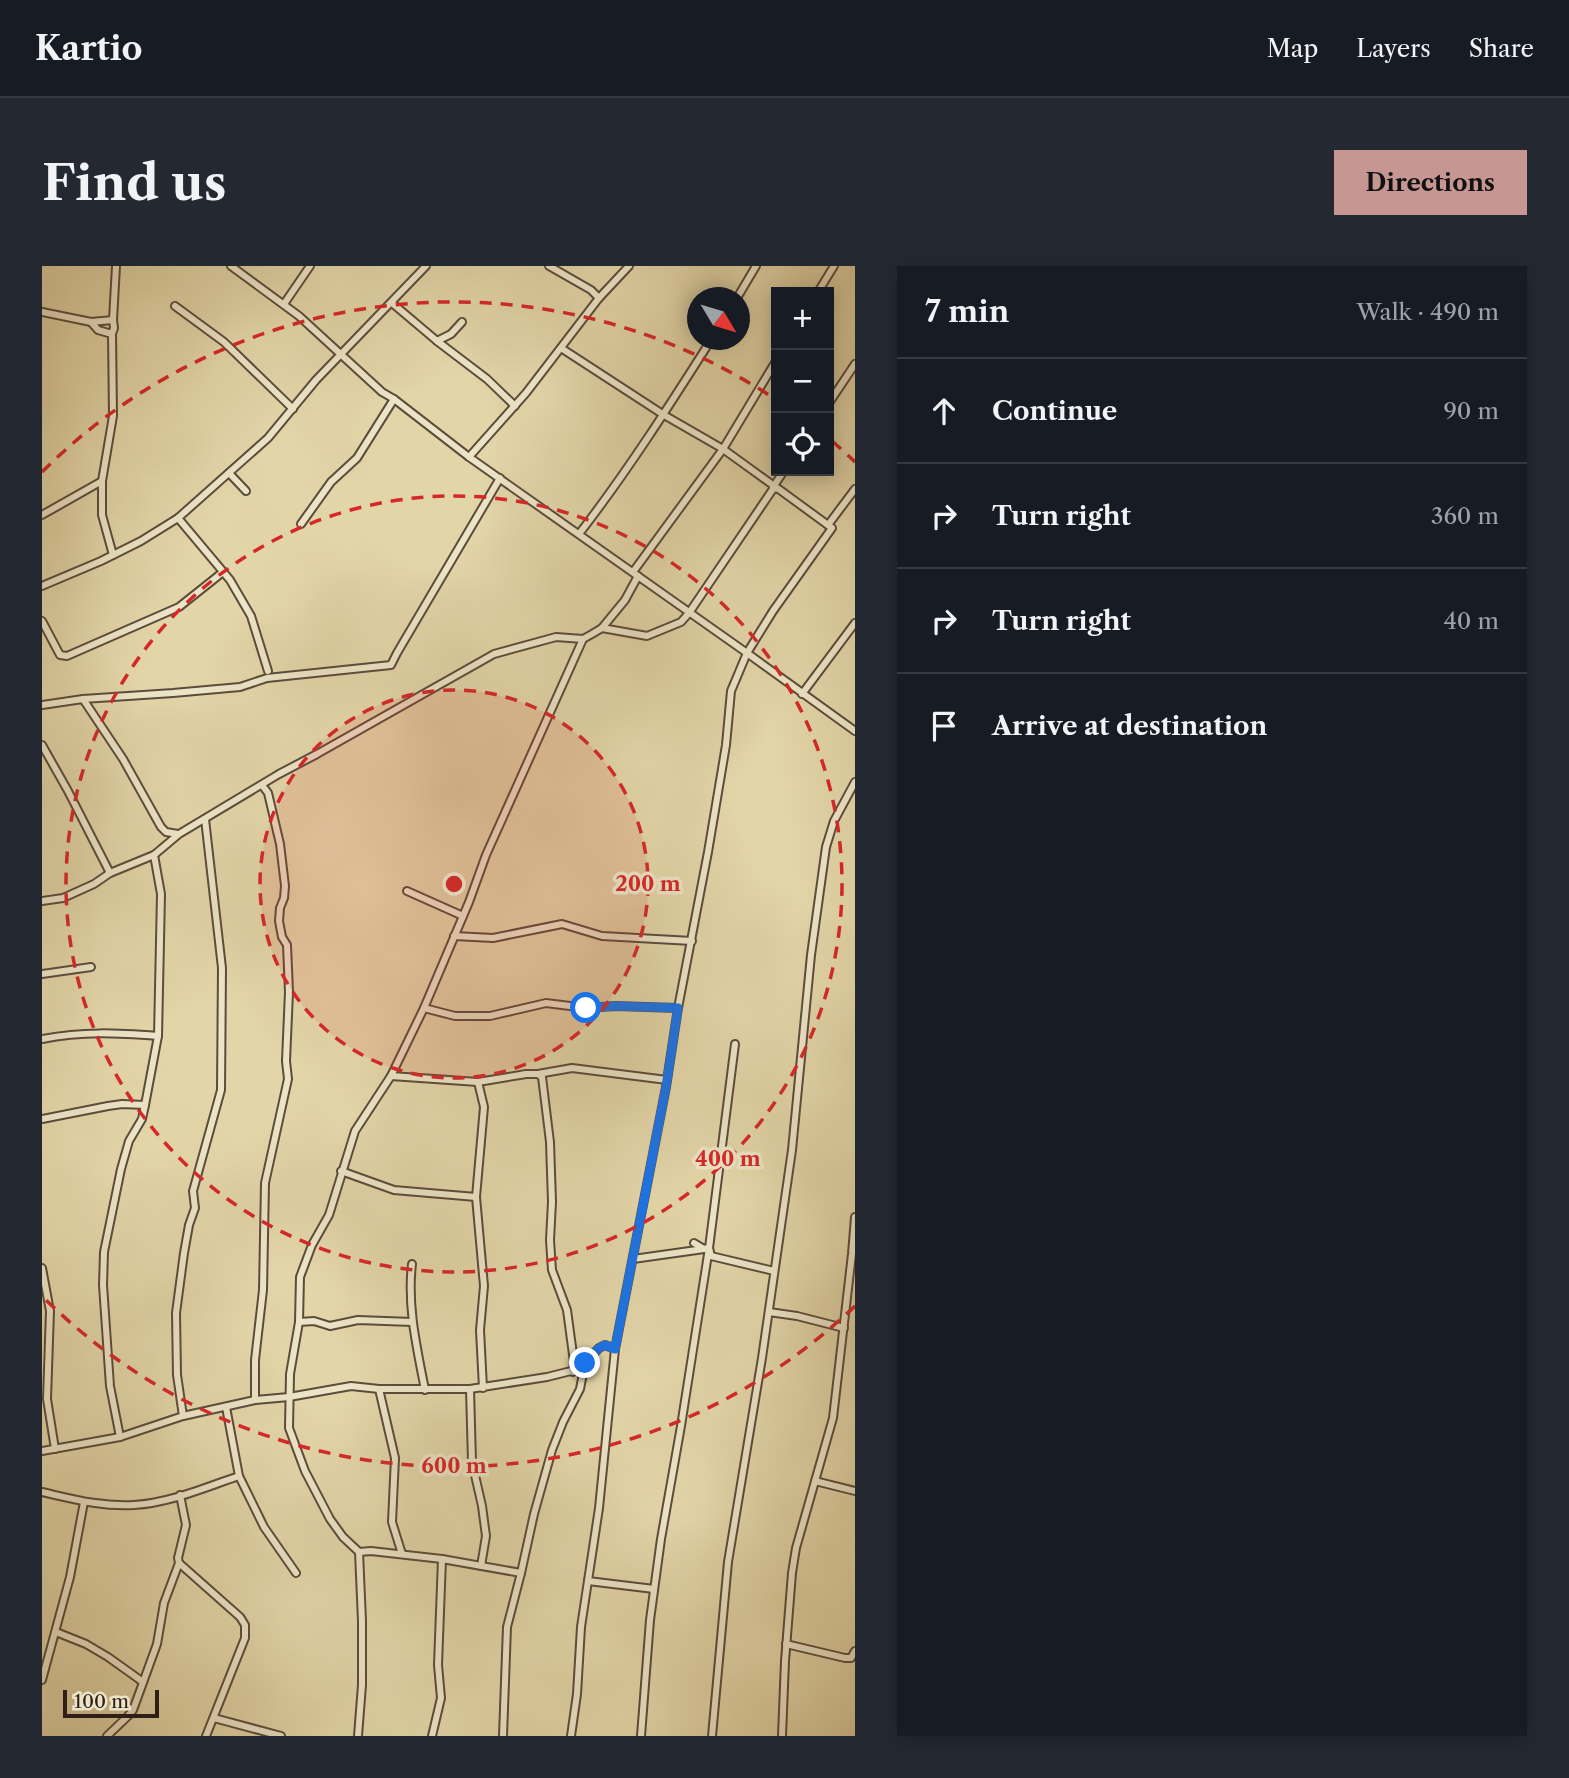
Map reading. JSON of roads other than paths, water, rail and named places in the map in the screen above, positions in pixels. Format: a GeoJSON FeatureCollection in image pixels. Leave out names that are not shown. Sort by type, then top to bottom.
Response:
{"type":"FeatureCollection","features":[{"type":"Feature","properties":{"kind":"street"},"geometry":{"type":"LineString","coordinates":[[113,555],[102,515],[102,481],[113,416],[112,334],[116,266]]}},
{"type":"Feature","properties":{"kind":"street"},"geometry":{"type":"LineString","coordinates":[[284,304],[310,266]]}},
{"type":"Feature","properties":{"kind":"street"},"geometry":{"type":"LineString","coordinates":[[42,586],[141,541],[178,518],[268,438],[316,380],[426,266]]}},
{"type":"Feature","properties":{"kind":"street"},"geometry":{"type":"LineString","coordinates":[[549,266],[591,290],[599,298]]}},
{"type":"Feature","properties":{"kind":"street"},"geometry":{"type":"LineString","coordinates":[[469,457],[547,368],[599,298],[629,266]]}},
{"type":"Feature","properties":{"kind":"street"},"geometry":{"type":"LineString","coordinates":[[744,287],[756,266]]}},
{"type":"Feature","properties":{"kind":"street"},"geometry":{"type":"LineString","coordinates":[[821,287],[834,266]]}},
{"type":"Feature","properties":{"kind":"street"},"geometry":{"type":"LineString","coordinates":[[233,267],[284,304],[382,392],[469,457],[855,731]]}},
{"type":"Feature","properties":{"kind":"street"},"geometry":{"type":"LineString","coordinates":[[392,303],[487,379],[515,406]]}},
{"type":"Feature","properties":{"kind":"street"},"geometry":{"type":"LineString","coordinates":[[176,306],[224,342],[293,409]]}},
{"type":"Feature","properties":{"kind":"street"},"geometry":{"type":"LineString","coordinates":[[42,312],[91,322],[113,320]]}},
{"type":"Feature","properties":{"kind":"street"},"geometry":{"type":"LineString","coordinates":[[91,322],[98,330],[112,334]]}},
{"type":"Feature","properties":{"kind":"street"},"geometry":{"type":"LineString","coordinates":[[437,341],[451,334],[462,322]]}},
{"type":"Feature","properties":{"kind":"street"},"geometry":{"type":"LineString","coordinates":[[561,348],[664,415],[723,449],[832,528],[747,653],[731,691],[724,754],[692,941],[615,1349],[571,1736]]}},
{"type":"Feature","properties":{"kind":"street"},"geometry":{"type":"LineString","coordinates":[[579,534],[664,415],[704,350]]}},
{"type":"Feature","properties":{"kind":"street"},"geometry":{"type":"LineString","coordinates":[[834,396],[855,364]]}},
{"type":"Feature","properties":{"kind":"street"},"geometry":{"type":"LineString","coordinates":[[42,901],[63,898],[94,884],[110,873],[154,855],[179,834],[494,654],[556,637],[583,639],[602,628],[625,600],[635,574],[723,449],[771,369]]}},
{"type":"Feature","properties":{"kind":"street"},"geometry":{"type":"LineString","coordinates":[[301,524],[331,482],[357,458],[394,399]]}},
{"type":"Feature","properties":{"kind":"street"},"geometry":{"type":"LineString","coordinates":[[229,473],[246,491]]}},
{"type":"Feature","properties":{"kind":"street"},"geometry":{"type":"LineString","coordinates":[[602,628],[647,636],[681,622],[781,476]]}},
{"type":"Feature","properties":{"kind":"street"},"geometry":{"type":"LineString","coordinates":[[43,702],[240,687],[267,678],[391,665],[499,478]]}},
{"type":"Feature","properties":{"kind":"street"},"geometry":{"type":"LineString","coordinates":[[42,515],[102,481]]}},
{"type":"Feature","properties":{"kind":"street"},"geometry":{"type":"LineString","coordinates":[[828,525],[855,489]]}},
{"type":"Feature","properties":{"kind":"street"},"geometry":{"type":"LineString","coordinates":[[178,518],[230,580],[251,616],[268,671]]}},
{"type":"Feature","properties":{"kind":"street"},"geometry":{"type":"LineString","coordinates":[[42,621],[60,655],[67,656],[179,607],[223,572]]}},
{"type":"Feature","properties":{"kind":"street"},"geometry":{"type":"LineString","coordinates":[[802,694],[855,624]]}},
{"type":"Feature","properties":{"kind":"street"},"geometry":{"type":"LineString","coordinates":[[358,1736],[362,1685],[359,1552],[343,1537],[330,1519],[305,1471],[289,1428],[290,1374],[299,1322],[300,1277],[312,1245],[329,1215],[355,1131],[391,1076],[424,1007],[486,855],[583,639]]}},
{"type":"Feature","properties":{"kind":"street"},"geometry":{"type":"LineString","coordinates":[[83,699],[122,759],[160,827],[166,832],[179,834]]}},
{"type":"Feature","properties":{"kind":"street"},"geometry":{"type":"LineString","coordinates":[[42,745],[110,873]]}},
{"type":"Feature","properties":{"kind":"street"},"geometry":{"type":"LineString","coordinates":[[712,1736],[728,1562],[769,1312],[792,1150],[811,955],[826,847],[834,821],[855,782]]}},
{"type":"Feature","properties":{"kind":"street"},"geometry":{"type":"LineString","coordinates":[[256,1400],[255,1360],[264,1290],[265,1183],[288,1079],[286,1061],[289,992],[287,945],[282,937],[279,921],[285,886],[280,844],[268,793],[262,785]]}},
{"type":"Feature","properties":{"kind":"street"},"geometry":{"type":"LineString","coordinates":[[183,1416],[177,1375],[176,1313],[189,1225],[195,1208],[193,1191],[220,1090],[222,968],[205,819]]}},
{"type":"Feature","properties":{"kind":"street"},"geometry":{"type":"LineString","coordinates":[[120,1437],[110,1386],[103,1285],[104,1252],[129,1141],[142,1119],[158,1036],[161,894],[154,855]]}},
{"type":"Feature","properties":{"kind":"street"},"geometry":{"type":"LineString","coordinates":[[407,891],[463,916]]}},
{"type":"Feature","properties":{"kind":"street"},"geometry":{"type":"LineString","coordinates":[[454,936],[493,938],[562,923],[602,936],[692,941]]}},
{"type":"Feature","properties":{"kind":"street"},"geometry":{"type":"LineString","coordinates":[[42,974],[91,967]]}},
{"type":"Feature","properties":{"kind":"street"},"geometry":{"type":"LineString","coordinates":[[424,1007],[456,1016],[491,1016],[546,1003],[586,1008],[678,1008]]}},
{"type":"Feature","properties":{"kind":"street"},"geometry":{"type":"LineString","coordinates":[[42,1039],[95,1032],[158,1036]]}},
{"type":"Feature","properties":{"kind":"street"},"geometry":{"type":"LineString","coordinates":[[641,1736],[654,1589],[709,1248],[735,1044]]}},
{"type":"Feature","properties":{"kind":"street"},"geometry":{"type":"LineString","coordinates":[[391,1076],[478,1082],[572,1068],[667,1080]]}},
{"type":"Feature","properties":{"kind":"street"},"geometry":{"type":"LineString","coordinates":[[538,1074],[544,1082],[550,1142],[552,1270],[567,1310],[573,1371]]}},
{"type":"Feature","properties":{"kind":"street"},"geometry":{"type":"LineString","coordinates":[[478,1082],[484,1107],[476,1197],[484,1286],[480,1330],[483,1388]]}},
{"type":"Feature","properties":{"kind":"street"},"geometry":{"type":"LineString","coordinates":[[42,1119],[122,1104],[145,1105]]}},
{"type":"Feature","properties":{"kind":"street"},"geometry":{"type":"LineString","coordinates":[[341,1171],[394,1190],[476,1197]]}},
{"type":"Feature","properties":{"kind":"street"},"geometry":{"type":"LineString","coordinates":[[782,1736],[786,1644],[794,1560],[833,1418],[855,1217]]}},
{"type":"Feature","properties":{"kind":"street"},"geometry":{"type":"LineString","coordinates":[[694,1243],[704,1249],[709,1248]]}},
{"type":"Feature","properties":{"kind":"street"},"geometry":{"type":"LineString","coordinates":[[709,1248],[710,1256],[774,1271]]}},
{"type":"Feature","properties":{"kind":"street"},"geometry":{"type":"LineString","coordinates":[[633,1258],[709,1248]]}},
{"type":"Feature","properties":{"kind":"street"},"geometry":{"type":"LineString","coordinates":[[412,1264],[412,1322],[425,1390]]}},
{"type":"Feature","properties":{"kind":"street"},"geometry":{"type":"LineString","coordinates":[[42,1268],[50,1311],[47,1399],[55,1449]]}},
{"type":"Feature","properties":{"kind":"street"},"geometry":{"type":"LineString","coordinates":[[769,1312],[797,1315],[844,1328]]}},
{"type":"Feature","properties":{"kind":"street"},"geometry":{"type":"LineString","coordinates":[[299,1322],[314,1321],[330,1326],[358,1320],[412,1322]]}},
{"type":"Feature","properties":{"kind":"street"},"geometry":{"type":"LineString","coordinates":[[42,1451],[120,1437],[183,1416],[256,1400],[351,1386],[425,1390],[483,1388],[573,1371],[579,1369],[599,1348],[605,1345],[615,1349]]}},
{"type":"Feature","properties":{"kind":"street"},"geometry":{"type":"LineString","coordinates":[[503,1736],[507,1627],[552,1450],[580,1389],[585,1363]]}},
{"type":"Feature","properties":{"kind":"street"},"geometry":{"type":"LineString","coordinates":[[379,1389],[395,1458],[392,1521],[402,1555]]}},
{"type":"Feature","properties":{"kind":"street"},"geometry":{"type":"LineString","coordinates":[[470,1389],[472,1462],[486,1536],[481,1566]]}},
{"type":"Feature","properties":{"kind":"street"},"geometry":{"type":"LineString","coordinates":[[226,1407],[239,1476],[264,1527],[296,1573]]}},
{"type":"Feature","properties":{"kind":"street"},"geometry":{"type":"LineString","coordinates":[[42,1492],[84,1502],[135,1505],[180,1495],[239,1476]]}},
{"type":"Feature","properties":{"kind":"street"},"geometry":{"type":"LineString","coordinates":[[815,1480],[855,1491]]}},
{"type":"Feature","properties":{"kind":"street"},"geometry":{"type":"LineString","coordinates":[[107,1736],[128,1716],[137,1701],[159,1636],[164,1603],[179,1563],[186,1525],[180,1495]]}},
{"type":"Feature","properties":{"kind":"street"},"geometry":{"type":"LineString","coordinates":[[42,1680],[70,1577],[84,1502]]}},
{"type":"Feature","properties":{"kind":"street"},"geometry":{"type":"LineString","coordinates":[[359,1552],[442,1559],[521,1573]]}},
{"type":"Feature","properties":{"kind":"street"},"geometry":{"type":"LineString","coordinates":[[432,1736],[441,1698],[439,1665],[442,1559]]}},
{"type":"Feature","properties":{"kind":"street"},"geometry":{"type":"LineString","coordinates":[[179,1563],[240,1617],[245,1625],[245,1638],[206,1736]]}},
{"type":"Feature","properties":{"kind":"street"},"geometry":{"type":"LineString","coordinates":[[588,1581],[654,1589]]}},
{"type":"Feature","properties":{"kind":"street"},"geometry":{"type":"LineString","coordinates":[[56,1632],[86,1644],[143,1682]]}},
{"type":"Feature","properties":{"kind":"street"},"geometry":{"type":"LineString","coordinates":[[786,1644],[845,1658],[851,1658],[855,1651]]}},
{"type":"Feature","properties":{"kind":"street"},"geometry":{"type":"LineString","coordinates":[[214,1718],[281,1736]]}}]}
